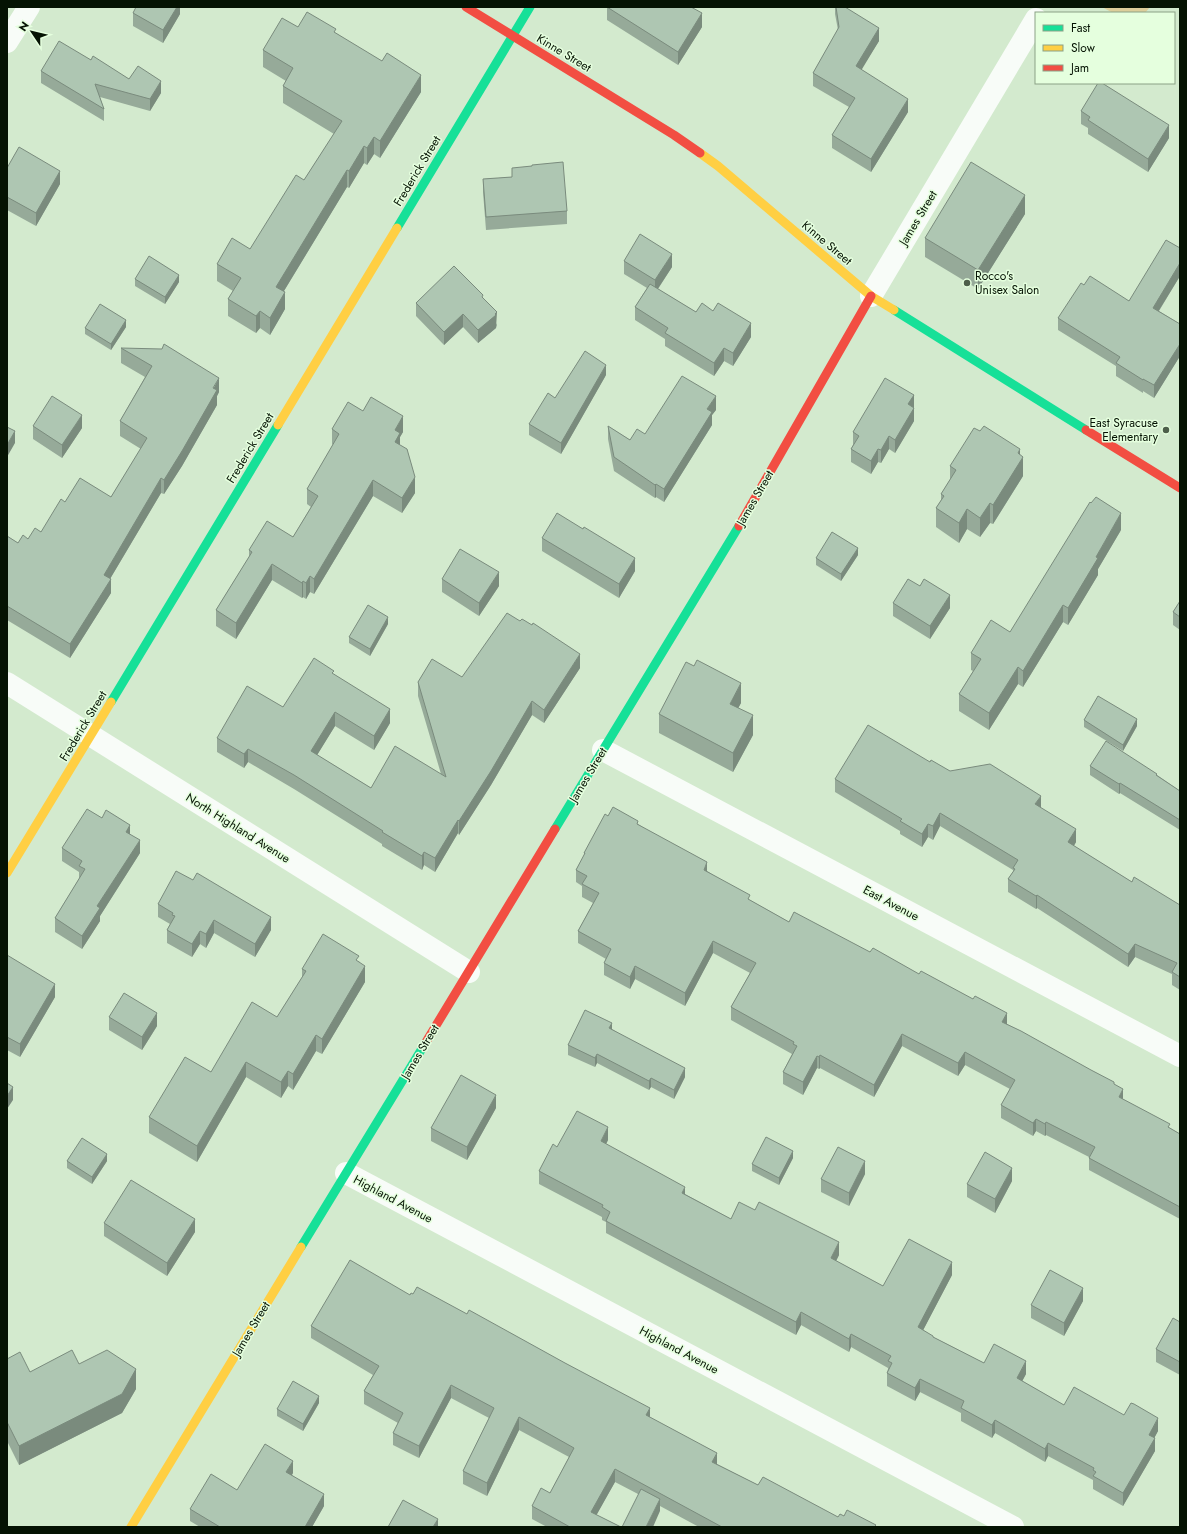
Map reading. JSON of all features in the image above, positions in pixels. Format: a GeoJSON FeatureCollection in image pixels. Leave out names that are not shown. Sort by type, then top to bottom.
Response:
{"type":"FeatureCollection","features":[{"type":"Feature","properties":{"kind":"street"},"geometry":{"type":"LineString","coordinates":[[7,42],[29,7]]}},
{"type":"Feature","properties":{"kind":"street","name":"Kinne Street"},"geometry":{"type":"LineString","coordinates":[[466,7],[674,135],[718,166],[871,296],[1180,488]]}},
{"type":"Feature","properties":{"kind":"street","name":"Frederick Street"},"geometry":{"type":"LineString","coordinates":[[7,873],[530,7]]}},
{"type":"Feature","properties":{"kind":"street","name":"James Street"},"geometry":{"type":"LineString","coordinates":[[131,1527],[733,536],[871,296],[1035,21]]}},
{"type":"Feature","properties":{"kind":"street","name":"North Highland Avenue"},"geometry":{"type":"LineString","coordinates":[[7,683],[469,972]]}},
{"type":"Feature","properties":{"kind":"street","name":"East Avenue"},"geometry":{"type":"LineString","coordinates":[[603,750],[1180,1056]]}},
{"type":"Feature","properties":{"kind":"street","name":"Highland Avenue"},"geometry":{"type":"LineString","coordinates":[[346,1173],[1013,1527]]}},
{"type":"Feature","properties":{"kind":"shaded area"},"geometry":{"type":"Polygon","coordinates":[[[1102,7],[1150,7],[1146,12],[1111,12],[1102,7]]]}},
{"type":"Feature","properties":{"kind":"building"},"geometry":{"type":"Polygon","coordinates":[[[136,7],[177,7],[163,30],[133,13],[136,7]]]}},
{"type":"Feature","properties":{"kind":"building"},"geometry":{"type":"Polygon","coordinates":[[[607,7],[691,7],[702,13],[678,52],[607,7]]]}},
{"type":"Feature","properties":{"kind":"building"},"geometry":{"type":"Polygon","coordinates":[[[836,7],[845,7],[879,28],[856,66],[908,99],[871,159],[832,135],[855,98],[813,73],[839,27],[836,7]]]}},
{"type":"Feature","properties":{"kind":"building"},"geometry":{"type":"Polygon","coordinates":[[[307,12],[336,29],[334,32],[382,61],[387,53],[421,75],[380,141],[374,137],[367,148],[364,146],[349,171],[347,170],[276,287],[285,292],[270,318],[260,311],[256,316],[228,299],[241,278],[217,264],[232,238],[250,249],[296,175],[304,180],[342,121],[283,86],[293,68],[263,50],[282,18],[298,27],[307,12]]]}},
{"type":"Feature","properties":{"kind":"building"},"geometry":{"type":"Polygon","coordinates":[[[59,41],[91,60],[93,56],[129,79],[138,66],[161,81],[150,99],[95,84],[104,109],[41,71],[59,41]]]}},
{"type":"Feature","properties":{"kind":"building"},"geometry":{"type":"Polygon","coordinates":[[[1097,84],[1104,84],[1169,125],[1148,159],[1088,120],[1090,117],[1081,111],[1097,84]]]}},
{"type":"Feature","properties":{"kind":"building"},"geometry":{"type":"Polygon","coordinates":[[[19,147],[60,171],[36,213],[7,197],[7,168],[19,147]]]}},
{"type":"Feature","properties":{"kind":"building"},"geometry":{"type":"Polygon","coordinates":[[[563,162],[567,211],[486,217],[483,179],[512,177],[512,168],[563,162]]]}},
{"type":"Feature","properties":{"kind":"building"},"geometry":{"type":"Polygon","coordinates":[[[971,162],[1025,195],[978,270],[925,238],[971,162]]]}},
{"type":"Feature","properties":{"kind":"building"},"geometry":{"type":"Polygon","coordinates":[[[640,234],[672,254],[655,280],[624,261],[640,234]]]}},
{"type":"Feature","properties":{"kind":"building"},"geometry":{"type":"Polygon","coordinates":[[[1166,240],[1180,248],[1180,263],[1153,308],[1180,324],[1180,344],[1154,385],[1116,363],[1120,357],[1058,318],[1081,283],[1084,285],[1090,276],[1129,301],[1166,240]]]}},
{"type":"Feature","properties":{"kind":"building"},"geometry":{"type":"Polygon","coordinates":[[[149,256],[179,275],[165,297],[135,279],[149,256]]]}},
{"type":"Feature","properties":{"kind":"building"},"geometry":{"type":"Polygon","coordinates":[[[454,266],[483,295],[482,297],[497,312],[495,314],[496,315],[478,330],[463,314],[444,332],[416,303],[454,266]]]}},
{"type":"Feature","properties":{"kind":"building"},"geometry":{"type":"Polygon","coordinates":[[[650,284],[696,312],[702,303],[713,311],[718,303],[751,323],[733,353],[724,348],[714,363],[665,333],[668,328],[635,307],[650,284]]]}},
{"type":"Feature","properties":{"kind":"building"},"geometry":{"type":"Polygon","coordinates":[[[100,304],[126,320],[111,344],[85,328],[100,304]]]}},
{"type":"Feature","properties":{"kind":"building"},"geometry":{"type":"Polygon","coordinates":[[[164,344],[219,378],[213,388],[217,390],[182,451],[164,480],[161,478],[104,575],[111,579],[70,644],[7,606],[7,536],[18,543],[23,535],[28,539],[35,528],[41,532],[61,499],[65,502],[80,478],[111,497],[147,438],[120,421],[152,366],[121,348],[162,349],[164,344]]]}},
{"type":"Feature","properties":{"kind":"building"},"geometry":{"type":"Polygon","coordinates":[[[585,351],[606,365],[561,443],[529,424],[548,393],[555,398],[585,351]]]}},
{"type":"Feature","properties":{"kind":"building"},"geometry":{"type":"Polygon","coordinates":[[[682,376],[716,396],[707,409],[712,412],[664,489],[656,484],[655,485],[614,457],[608,426],[630,440],[637,429],[645,434],[682,376]]]}},
{"type":"Feature","properties":{"kind":"building"},"geometry":{"type":"Polygon","coordinates":[[[885,378],[914,395],[908,404],[914,408],[895,440],[889,436],[881,450],[878,449],[871,461],[851,449],[859,436],[853,432],[885,378]]]}},
{"type":"Feature","properties":{"kind":"building"},"geometry":{"type":"Polygon","coordinates":[[[52,396],[82,415],[62,445],[33,426],[52,396]]]}},
{"type":"Feature","properties":{"kind":"building"},"geometry":{"type":"Polygon","coordinates":[[[371,397],[403,416],[395,430],[400,433],[395,442],[407,449],[415,477],[402,498],[373,480],[314,579],[310,576],[306,583],[303,581],[302,583],[272,564],[236,623],[216,610],[252,552],[249,550],[267,521],[293,537],[318,496],[307,489],[339,434],[332,429],[348,402],[363,411],[371,397]]]}},
{"type":"Feature","properties":{"kind":"building"},"geometry":{"type":"Polygon","coordinates":[[[984,426],[1020,449],[1018,453],[1023,457],[993,505],[990,503],[980,518],[967,509],[959,523],[936,508],[944,496],[941,494],[956,470],[950,466],[974,428],[980,431],[984,426]]]}},
{"type":"Feature","properties":{"kind":"building"},"geometry":{"type":"Polygon","coordinates":[[[7,427],[15,431],[7,445],[7,427]]]}},
{"type":"Feature","properties":{"kind":"building"},"geometry":{"type":"Polygon","coordinates":[[[1096,497],[1121,513],[1096,557],[1098,558],[1068,608],[1063,605],[1023,671],[1018,667],[989,713],[959,694],[981,659],[971,653],[991,620],[1010,632],[1090,502],[1091,503],[1096,497]]]}},
{"type":"Feature","properties":{"kind":"building"},"geometry":{"type":"Polygon","coordinates":[[[557,513],[583,529],[584,527],[635,558],[619,584],[542,538],[557,513]]]}},
{"type":"Feature","properties":{"kind":"building"},"geometry":{"type":"Polygon","coordinates":[[[832,532],[858,548],[841,574],[816,558],[832,532]]]}},
{"type":"Feature","properties":{"kind":"building"},"geometry":{"type":"Polygon","coordinates":[[[460,549],[499,572],[479,603],[442,579],[460,549]]]}},
{"type":"Feature","properties":{"kind":"building"},"geometry":{"type":"Polygon","coordinates":[[[908,579],[920,586],[924,579],[950,595],[930,626],[893,603],[908,579]]]}},
{"type":"Feature","properties":{"kind":"building"},"geometry":{"type":"Polygon","coordinates":[[[1180,601],[1180,617],[1173,612],[1180,601]]]}},
{"type":"Feature","properties":{"kind":"building"},"geometry":{"type":"Polygon","coordinates":[[[368,605],[388,617],[370,649],[349,637],[368,605]]]}},
{"type":"Feature","properties":{"kind":"building"},"geometry":{"type":"Polygon","coordinates":[[[507,613],[520,621],[522,619],[532,625],[533,623],[580,654],[544,710],[532,701],[491,771],[459,821],[458,820],[435,858],[424,852],[422,856],[294,775],[248,749],[244,754],[217,738],[247,686],[283,707],[314,658],[334,671],[332,673],[390,709],[374,736],[335,712],[311,751],[371,788],[395,746],[446,777],[418,682],[432,659],[462,677],[507,613]]]}},
{"type":"Feature","properties":{"kind":"building"},"geometry":{"type":"Polygon","coordinates":[[[697,660],[741,683],[730,704],[753,715],[733,753],[659,714],[686,662],[694,666],[697,660]]]}},
{"type":"Feature","properties":{"kind":"building"},"geometry":{"type":"Polygon","coordinates":[[[1098,696],[1137,719],[1123,745],[1084,720],[1098,696]]]}},
{"type":"Feature","properties":{"kind":"building"},"geometry":{"type":"Polygon","coordinates":[[[868,725],[930,762],[931,760],[950,771],[990,764],[1041,796],[1035,804],[1076,829],[1068,842],[1132,882],[1134,877],[1180,905],[1180,977],[1172,972],[1177,963],[1135,944],[1128,954],[1037,895],[1036,896],[1008,879],[1015,869],[1013,868],[1018,860],[940,813],[933,826],[928,824],[922,834],[900,821],[902,819],[835,779],[868,725]]]}},
{"type":"Feature","properties":{"kind":"building"},"geometry":{"type":"Polygon","coordinates":[[[1106,741],[1157,774],[1156,775],[1180,791],[1180,820],[1090,766],[1106,741]]]}},
{"type":"Feature","properties":{"kind":"building"},"geometry":{"type":"Polygon","coordinates":[[[613,807],[638,821],[637,824],[707,862],[704,870],[750,895],[748,899],[789,922],[794,912],[870,952],[873,948],[919,974],[921,971],[973,999],[975,996],[1007,1013],[1002,1022],[1114,1082],[1114,1084],[1123,1089],[1119,1097],[1170,1124],[1168,1127],[1180,1134],[1180,1207],[1089,1158],[1095,1147],[1046,1122],[1045,1124],[1036,1119],[1033,1123],[1001,1105],[1015,1080],[965,1052],[958,1063],[902,1034],[874,1085],[820,1055],[819,1057],[817,1056],[803,1082],[783,1072],[797,1046],[793,1044],[794,1042],[731,1007],[756,963],[713,941],[685,993],[635,966],[630,977],[604,963],[611,949],[578,931],[599,893],[582,884],[587,876],[576,870],[605,814],[608,816],[613,807]]]}},
{"type":"Feature","properties":{"kind":"building"},"geometry":{"type":"Polygon","coordinates":[[[87,809],[102,818],[106,810],[130,825],[126,832],[140,840],[97,906],[100,908],[82,936],[55,918],[85,869],[79,866],[82,861],[62,848],[87,809]]]}},
{"type":"Feature","properties":{"kind":"building"},"geometry":{"type":"Polygon","coordinates":[[[176,871],[193,880],[197,873],[271,917],[255,944],[214,920],[206,934],[200,931],[192,944],[167,930],[175,916],[172,915],[173,913],[158,904],[176,871]]]}},
{"type":"Feature","properties":{"kind":"building"},"geometry":{"type":"Polygon","coordinates":[[[323,934],[359,956],[356,960],[365,966],[322,1039],[316,1035],[293,1074],[288,1071],[281,1082],[246,1062],[197,1146],[149,1117],[185,1057],[211,1072],[252,1002],[277,1017],[306,971],[302,969],[323,934]]]}},
{"type":"Feature","properties":{"kind":"building"},"geometry":{"type":"Polygon","coordinates":[[[7,955],[55,984],[20,1044],[7,1037],[7,955]]]}},
{"type":"Feature","properties":{"kind":"building"},"geometry":{"type":"Polygon","coordinates":[[[124,993],[157,1013],[142,1037],[109,1017],[124,993]]]}},
{"type":"Feature","properties":{"kind":"building"},"geometry":{"type":"Polygon","coordinates":[[[585,1010],[612,1023],[609,1028],[685,1068],[674,1090],[651,1078],[649,1081],[597,1054],[595,1058],[568,1045],[585,1010]]]}},
{"type":"Feature","properties":{"kind":"building"},"geometry":{"type":"Polygon","coordinates":[[[461,1075],[496,1095],[467,1147],[431,1128],[461,1075]]]}},
{"type":"Feature","properties":{"kind":"building"},"geometry":{"type":"Polygon","coordinates":[[[7,1083],[13,1087],[7,1096],[7,1083]]]}},
{"type":"Feature","properties":{"kind":"building"},"geometry":{"type":"Polygon","coordinates":[[[577,1111],[608,1127],[601,1141],[685,1187],[682,1193],[731,1219],[739,1202],[755,1210],[759,1202],[839,1242],[831,1258],[883,1286],[909,1239],[952,1262],[918,1327],[933,1337],[984,1363],[994,1344],[1026,1361],[1017,1378],[1064,1405],[1074,1387],[1124,1415],[1131,1403],[1158,1418],[1149,1435],[1155,1438],[1123,1493],[1093,1476],[1096,1472],[1093,1470],[1094,1468],[1048,1443],[1045,1449],[995,1420],[992,1425],[961,1408],[964,1401],[920,1379],[915,1388],[887,1373],[892,1363],[888,1361],[891,1356],[851,1334],[849,1339],[801,1312],[796,1322],[606,1221],[610,1212],[602,1207],[603,1205],[539,1171],[553,1144],[557,1147],[577,1111]]]}},
{"type":"Feature","properties":{"kind":"building"},"geometry":{"type":"Polygon","coordinates":[[[766,1137],[793,1151],[779,1178],[752,1164],[766,1137]]]}},
{"type":"Feature","properties":{"kind":"building"},"geometry":{"type":"Polygon","coordinates":[[[82,1138],[107,1154],[92,1177],[67,1161],[82,1138]]]}},
{"type":"Feature","properties":{"kind":"building"},"geometry":{"type":"Polygon","coordinates":[[[838,1147],[865,1161],[849,1193],[821,1179],[838,1147]]]}},
{"type":"Feature","properties":{"kind":"building"},"geometry":{"type":"Polygon","coordinates":[[[985,1152],[1012,1168],[995,1199],[967,1184],[985,1152]]]}},
{"type":"Feature","properties":{"kind":"building"},"geometry":{"type":"Polygon","coordinates":[[[131,1180],[195,1219],[167,1263],[104,1223],[131,1180]]]}},
{"type":"Feature","properties":{"kind":"building"},"geometry":{"type":"Polygon","coordinates":[[[350,1260],[410,1295],[411,1293],[413,1294],[417,1287],[467,1314],[469,1310],[650,1408],[646,1415],[717,1453],[712,1462],[758,1485],[763,1477],[838,1517],[840,1514],[844,1516],[847,1510],[876,1525],[874,1527],[722,1527],[615,1469],[591,1512],[621,1527],[570,1527],[532,1506],[541,1488],[550,1493],[574,1448],[519,1417],[487,1483],[463,1471],[494,1408],[451,1385],[419,1446],[393,1433],[403,1413],[364,1391],[379,1366],[311,1326],[350,1260]]]}},
{"type":"Feature","properties":{"kind":"building"},"geometry":{"type":"Polygon","coordinates":[[[1050,1270],[1083,1288],[1064,1323],[1031,1305],[1050,1270]]]}},
{"type":"Feature","properties":{"kind":"building"},"geometry":{"type":"Polygon","coordinates":[[[1173,1318],[1180,1322],[1180,1362],[1156,1349],[1173,1318]]]}},
{"type":"Feature","properties":{"kind":"building"},"geometry":{"type":"Polygon","coordinates":[[[72,1350],[79,1364],[107,1350],[136,1369],[122,1394],[19,1446],[7,1422],[7,1359],[20,1352],[30,1372],[72,1350]]]}},
{"type":"Feature","properties":{"kind":"building"},"geometry":{"type":"Polygon","coordinates":[[[293,1381],[319,1396],[303,1424],[277,1409],[293,1381]]]}},
{"type":"Feature","properties":{"kind":"building"},"geometry":{"type":"Polygon","coordinates":[[[265,1444],[293,1461],[286,1472],[324,1494],[305,1527],[220,1527],[190,1509],[211,1474],[237,1490],[265,1444]]]}},
{"type":"Feature","properties":{"kind":"building"},"geometry":{"type":"Polygon","coordinates":[[[641,1489],[660,1499],[646,1527],[622,1527],[641,1489]]]}},
{"type":"Feature","properties":{"kind":"building"},"geometry":{"type":"Polygon","coordinates":[[[403,1500],[438,1519],[433,1527],[388,1527],[403,1500]]]}},
{"type":"Feature","properties":{"kind":"traffic: fast"},"geometry":{"type":"LineString","coordinates":[[397,228],[530,7]]}},
{"type":"Feature","properties":{"kind":"traffic: fast"},"geometry":{"type":"LineString","coordinates":[[894,310],[1086,430]]}},
{"type":"Feature","properties":{"kind":"traffic: fast"},"geometry":{"type":"LineString","coordinates":[[111,702],[278,425]]}},
{"type":"Feature","properties":{"kind":"traffic: fast"},"geometry":{"type":"LineString","coordinates":[[555,829],[739,526]]}},
{"type":"Feature","properties":{"kind":"traffic: fast"},"geometry":{"type":"LineString","coordinates":[[301,1247],[426,1042]]}},
{"type":"Feature","properties":{"kind":"traffic: slow"},"geometry":{"type":"LineString","coordinates":[[700,153],[718,166],[871,296],[894,310]]}},
{"type":"Feature","properties":{"kind":"traffic: slow"},"geometry":{"type":"LineString","coordinates":[[278,425],[397,228]]}},
{"type":"Feature","properties":{"kind":"traffic: slow"},"geometry":{"type":"LineString","coordinates":[[7,873],[111,702]]}},
{"type":"Feature","properties":{"kind":"traffic: slow"},"geometry":{"type":"LineString","coordinates":[[131,1527],[301,1247]]}},
{"type":"Feature","properties":{"kind":"traffic: jam"},"geometry":{"type":"LineString","coordinates":[[466,7],[674,135],[700,153]]}},
{"type":"Feature","properties":{"kind":"traffic: jam"},"geometry":{"type":"LineString","coordinates":[[739,526],[871,296]]}},
{"type":"Feature","properties":{"kind":"traffic: jam"},"geometry":{"type":"LineString","coordinates":[[1086,430],[1180,488]]}},
{"type":"Feature","properties":{"kind":"traffic: jam"},"geometry":{"type":"LineString","coordinates":[[426,1042],[555,829]]}},
{"type":"Feature","properties":{"kind":"place","name":"Rocco's Unisex Salon"},"geometry":{"type":"Point","coordinates":[967,283]}},
{"type":"Feature","properties":{"kind":"place","name":"East Syracuse Elementary"},"geometry":{"type":"Point","coordinates":[1166,430]}}]}
